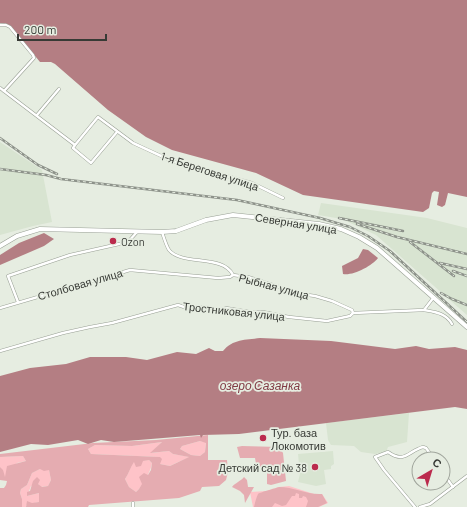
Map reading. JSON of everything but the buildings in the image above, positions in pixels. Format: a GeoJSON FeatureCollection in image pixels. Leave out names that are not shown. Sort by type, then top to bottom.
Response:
{"type":"FeatureCollection","features":[{"type":"Feature","properties":{"kind":"street"},"geometry":{"type":"LineString","coordinates":[[0,25],[10,27],[34,58],[4,91]]}},
{"type":"Feature","properties":{"kind":"street"},"geometry":{"type":"LineString","coordinates":[[0,88],[75,145],[73,148],[91,163],[117,132]]}},
{"type":"Feature","properties":{"kind":"street"},"geometry":{"type":"LineString","coordinates":[[37,115],[59,89]]}},
{"type":"Feature","properties":{"kind":"street","name":"1-я Береговая улица"},"geometry":{"type":"LineString","coordinates":[[75,145],[98,117],[117,132],[141,147],[172,161],[252,183],[283,198]]}},
{"type":"Feature","properties":{"kind":"street","name":"Северная улица"},"geometry":{"type":"LineString","coordinates":[[162,232],[176,231],[211,219],[233,215],[248,215],[318,224],[341,229],[359,237],[377,248],[434,297]]}},
{"type":"Feature","properties":{"kind":"street"},"geometry":{"type":"LineString","coordinates":[[0,246],[22,234],[40,229],[53,228],[162,232]]}},
{"type":"Feature","properties":{"kind":"street"},"geometry":{"type":"LineString","coordinates":[[18,302],[8,276],[70,256],[128,242],[137,232]]}},
{"type":"Feature","properties":{"kind":"street","name":"Рыбная улица"},"geometry":{"type":"LineString","coordinates":[[162,232],[169,249],[174,254],[190,259],[219,264],[231,271],[233,275],[248,277],[301,294],[332,301],[352,310],[353,313]]}},
{"type":"Feature","properties":{"kind":"street","name":"Столбовая улица"},"geometry":{"type":"LineString","coordinates":[[0,308],[130,270],[218,278],[230,278],[233,275]]}},
{"type":"Feature","properties":{"kind":"street"},"geometry":{"type":"LineString","coordinates":[[424,310],[434,297],[467,327]]}},
{"type":"Feature","properties":{"kind":"street","name":"Тростниковая улица"},"geometry":{"type":"LineString","coordinates":[[0,352],[70,332],[112,323],[178,305],[187,308],[205,307],[221,310],[226,308],[327,321],[350,316],[353,313]]}},
{"type":"Feature","properties":{"kind":"street"},"geometry":{"type":"LineString","coordinates":[[353,313],[424,310],[438,312],[446,316],[452,324]]}},
{"type":"Feature","properties":{"kind":"street"},"geometry":{"type":"LineString","coordinates":[[415,451],[423,447],[428,451]]}},
{"type":"Feature","properties":{"kind":"street"},"geometry":{"type":"LineString","coordinates":[[411,453],[402,458],[395,457],[388,452],[375,457],[415,507]]}},
{"type":"Feature","properties":{"kind":"street"},"geometry":{"type":"LineString","coordinates":[[420,507],[430,504],[467,476]]}},
{"type":"Feature","properties":{"kind":"shaded area"},"geometry":{"type":"Polygon","coordinates":[[[0,142],[42,170],[52,222],[0,235],[0,142]]]}},
{"type":"Feature","properties":{"kind":"shaded area"},"geometry":{"type":"Polygon","coordinates":[[[321,203],[427,218],[467,228],[467,315],[376,235],[342,219],[318,215],[321,203]]]}},
{"type":"Feature","properties":{"kind":"shaded area"},"geometry":{"type":"Polygon","coordinates":[[[409,413],[407,442],[388,447],[386,452],[375,454],[361,452],[354,446],[331,445],[328,440],[326,423],[409,413]]]}},
{"type":"Feature","properties":{"kind":"shaded area"},"geometry":{"type":"Polygon","coordinates":[[[208,435],[208,460],[227,460],[228,472],[226,480],[219,486],[202,487],[200,491],[179,498],[89,505],[88,507],[26,507],[27,501],[32,503],[39,502],[39,493],[27,496],[27,492],[30,491],[33,481],[37,477],[40,480],[38,484],[42,487],[48,486],[51,480],[49,470],[44,471],[40,469],[32,473],[27,485],[21,489],[20,493],[22,507],[0,507],[0,488],[4,488],[7,481],[0,480],[0,467],[3,470],[5,477],[7,466],[26,461],[23,456],[0,457],[0,454],[93,443],[156,440],[208,435]],[[200,441],[182,446],[180,449],[191,455],[200,456],[205,452],[206,443],[200,441]],[[162,442],[132,446],[95,445],[88,449],[91,454],[160,457],[162,459],[160,464],[170,466],[189,457],[173,454],[169,451],[150,453],[162,442]],[[149,460],[143,461],[141,466],[136,467],[134,462],[125,479],[129,487],[136,492],[142,484],[139,477],[144,473],[148,475],[151,470],[152,463],[149,460]]]}},
{"type":"Feature","properties":{"kind":"shaded area"},"geometry":{"type":"Polygon","coordinates":[[[200,441],[206,442],[205,452],[200,456],[191,455],[180,449],[182,446],[200,441]]]}},
{"type":"Feature","properties":{"kind":"shaded area"},"geometry":{"type":"Polygon","coordinates":[[[162,442],[151,453],[169,451],[173,454],[190,457],[170,466],[160,464],[159,457],[91,454],[88,449],[95,445],[132,446],[162,442]]]}},
{"type":"Feature","properties":{"kind":"shaded area"},"geometry":{"type":"Polygon","coordinates":[[[237,447],[279,447],[283,453],[286,481],[271,485],[267,484],[267,472],[272,468],[271,466],[259,467],[256,464],[255,458],[240,458],[237,447]]]}},
{"type":"Feature","properties":{"kind":"shaded area","name":"Детский сад № 38"},"geometry":{"type":"Polygon","coordinates":[[[333,451],[334,464],[331,466],[331,469],[324,470],[326,484],[316,486],[298,482],[300,474],[298,454],[333,451]]]}},
{"type":"Feature","properties":{"kind":"shaded area"},"geometry":{"type":"Polygon","coordinates":[[[23,456],[26,461],[17,463],[5,478],[0,467],[0,457],[23,456]]]}},
{"type":"Feature","properties":{"kind":"shaded area"},"geometry":{"type":"Polygon","coordinates":[[[149,460],[152,463],[150,470],[136,492],[129,487],[125,479],[134,461],[149,460]]]}},
{"type":"Feature","properties":{"kind":"shaded area"},"geometry":{"type":"Polygon","coordinates":[[[40,469],[49,470],[51,480],[48,486],[41,487],[38,484],[31,486],[27,496],[39,493],[39,502],[22,507],[20,493],[21,489],[27,485],[32,473],[40,469]]]}},
{"type":"Feature","properties":{"kind":"shaded area"},"geometry":{"type":"Polygon","coordinates":[[[244,477],[247,480],[248,487],[254,487],[245,503],[244,495],[232,487],[244,477]]]}},
{"type":"Feature","properties":{"kind":"shaded area"},"geometry":{"type":"Polygon","coordinates":[[[289,486],[314,494],[322,494],[328,503],[319,507],[253,507],[250,492],[267,491],[279,487],[289,486]]]}},
{"type":"Feature","properties":{"kind":"shaded area"},"geometry":{"type":"Polygon","coordinates":[[[279,487],[322,494],[327,503],[318,507],[306,507],[308,501],[306,497],[303,496],[302,498],[299,498],[299,494],[296,493],[286,505],[282,506],[275,503],[272,507],[254,507],[258,494],[279,487]]]}},
{"type":"Feature","properties":{"kind":"water"},"geometry":{"type":"Polygon","coordinates":[[[0,0],[467,0],[467,197],[448,193],[445,205],[442,207],[437,205],[439,192],[434,191],[432,193],[429,208],[423,212],[303,195],[256,173],[172,150],[146,137],[108,110],[55,64],[51,62],[40,62],[9,25],[0,23],[0,0]]]}},
{"type":"Feature","properties":{"kind":"water"},"geometry":{"type":"Polygon","coordinates":[[[44,233],[54,239],[44,246],[0,265],[0,255],[19,243],[44,233]]]}},
{"type":"Feature","properties":{"kind":"water"},"geometry":{"type":"Polygon","coordinates":[[[363,249],[368,250],[378,258],[362,270],[343,274],[342,266],[358,258],[363,249]]]}},
{"type":"Feature","properties":{"kind":"water","name":"озеро Сазанка"},"geometry":{"type":"Polygon","coordinates":[[[260,338],[331,341],[395,349],[416,346],[429,349],[455,347],[467,350],[467,409],[455,407],[239,434],[203,435],[201,438],[200,435],[114,442],[101,440],[88,444],[78,440],[48,445],[31,444],[0,452],[0,376],[30,368],[66,364],[90,357],[126,357],[147,360],[177,352],[196,354],[209,348],[215,351],[223,351],[235,342],[260,338]]]}},
{"type":"Feature","properties":{"kind":"railway"},"geometry":{"type":"LineString","coordinates":[[0,138],[38,165],[57,174]]}},
{"type":"Feature","properties":{"kind":"railway"},"geometry":{"type":"LineString","coordinates":[[0,169],[46,175],[61,179],[237,200],[320,218],[350,227],[368,236],[390,251],[467,322]]}},
{"type":"Feature","properties":{"kind":"railway"},"geometry":{"type":"LineString","coordinates":[[339,218],[403,231]]}},
{"type":"Feature","properties":{"kind":"railway"},"geometry":{"type":"LineString","coordinates":[[357,224],[397,237],[467,254]]}},
{"type":"Feature","properties":{"kind":"railway"},"geometry":{"type":"LineString","coordinates":[[410,242],[454,276]]}},
{"type":"Feature","properties":{"kind":"railway"},"geometry":{"type":"LineString","coordinates":[[440,263],[467,269]]}},
{"type":"Feature","properties":{"kind":"railway"},"geometry":{"type":"LineString","coordinates":[[453,271],[467,276]]}},
{"type":"Feature","properties":{"kind":"railway"},"geometry":{"type":"LineString","coordinates":[[441,293],[467,305]]}},
{"type":"Feature","properties":{"kind":"place","name":"Ozon"},"geometry":{"type":"Point","coordinates":[113,241]}},
{"type":"Feature","properties":{"kind":"place","name":"Тур. база Локомотив"},"geometry":{"type":"Point","coordinates":[263,438]}},
{"type":"Feature","properties":{"kind":"place","name":"Детский сад № 38"},"geometry":{"type":"Point","coordinates":[315,467]}}]}
